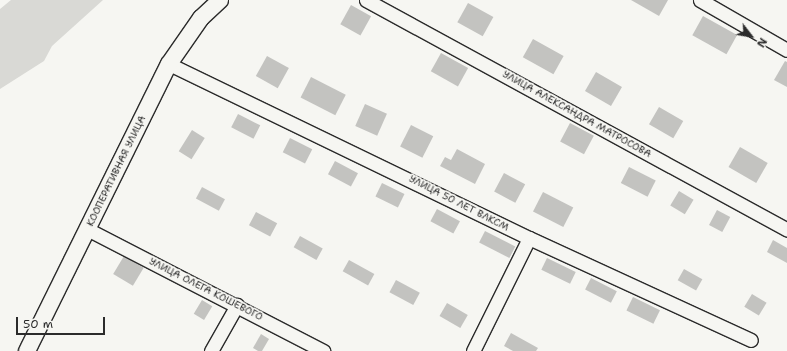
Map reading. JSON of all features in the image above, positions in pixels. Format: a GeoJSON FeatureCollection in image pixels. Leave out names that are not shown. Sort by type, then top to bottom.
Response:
{"type":"FeatureCollection","features":[{"type":"Feature","properties":{"kind":"main road","name":"КООПЕРАТИВНАЯ УЛИЦА"},"geometry":{"type":"LineString","coordinates":[[28,351],[169,64],[201,18],[220,0]]}},
{"type":"Feature","properties":{"kind":"street","name":"УЛИЦА АЛЕКСАНДРА МАТРОСОВА"},"geometry":{"type":"LineString","coordinates":[[366,0],[787,230]]}},
{"type":"Feature","properties":{"kind":"street"},"geometry":{"type":"LineString","coordinates":[[700,0],[715,3],[787,50]]}},
{"type":"Feature","properties":{"kind":"street","name":"УЛИЦА 50 ЛЕТ ВЛКСМ"},"geometry":{"type":"LineString","coordinates":[[169,64],[529,238],[750,340]]}},
{"type":"Feature","properties":{"kind":"street","name":"УЛИЦА ОЛЕГА КОШЕВОГО"},"geometry":{"type":"LineString","coordinates":[[87,229],[237,305],[323,351]]}},
{"type":"Feature","properties":{"kind":"street"},"geometry":{"type":"LineString","coordinates":[[473,351],[529,238]]}},
{"type":"Feature","properties":{"kind":"street"},"geometry":{"type":"LineString","coordinates":[[211,351],[237,305]]}},
{"type":"Feature","properties":{"kind":"shaded area"},"geometry":{"type":"Polygon","coordinates":[[[11,0],[103,0],[52,46],[44,61],[0,89],[0,9],[11,0]]]}},
{"type":"Feature","properties":{"kind":"building"},"geometry":{"type":"Polygon","coordinates":[[[631,0],[668,0],[659,16],[631,0]]]}},
{"type":"Feature","properties":{"kind":"building"},"geometry":{"type":"Polygon","coordinates":[[[468,3],[493,17],[483,36],[457,22],[468,3]]]}},
{"type":"Feature","properties":{"kind":"building"},"geometry":{"type":"Polygon","coordinates":[[[351,5],[371,16],[360,35],[340,24],[351,5]]]}},
{"type":"Feature","properties":{"kind":"building"},"geometry":{"type":"Polygon","coordinates":[[[703,16],[737,35],[726,54],[692,35],[703,16]]]}},
{"type":"Feature","properties":{"kind":"building"},"geometry":{"type":"Polygon","coordinates":[[[533,39],[564,56],[553,74],[523,57],[533,39]]]}},
{"type":"Feature","properties":{"kind":"building"},"geometry":{"type":"Polygon","coordinates":[[[441,53],[468,68],[458,86],[431,71],[441,53]]]}},
{"type":"Feature","properties":{"kind":"building"},"geometry":{"type":"Polygon","coordinates":[[[267,56],[289,68],[278,88],[256,76],[267,56]]]}},
{"type":"Feature","properties":{"kind":"building"},"geometry":{"type":"Polygon","coordinates":[[[785,61],[787,62],[787,87],[774,80],[785,61]]]}},
{"type":"Feature","properties":{"kind":"building"},"geometry":{"type":"Polygon","coordinates":[[[596,72],[622,87],[611,106],[585,91],[596,72]]]}},
{"type":"Feature","properties":{"kind":"building"},"geometry":{"type":"Polygon","coordinates":[[[311,77],[346,95],[335,115],[301,97],[311,77]]]}},
{"type":"Feature","properties":{"kind":"building"},"geometry":{"type":"Polygon","coordinates":[[[365,104],[387,114],[377,136],[355,126],[365,104]]]}},
{"type":"Feature","properties":{"kind":"building"},"geometry":{"type":"Polygon","coordinates":[[[659,107],[683,121],[673,138],[649,124],[659,107]]]}},
{"type":"Feature","properties":{"kind":"building"},"geometry":{"type":"Polygon","coordinates":[[[238,114],[260,125],[253,139],[231,127],[238,114]]]}},
{"type":"Feature","properties":{"kind":"building"},"geometry":{"type":"Polygon","coordinates":[[[570,123],[594,136],[584,154],[560,142],[570,123]]]}},
{"type":"Feature","properties":{"kind":"building"},"geometry":{"type":"Polygon","coordinates":[[[411,125],[433,136],[422,158],[400,146],[411,125]]]}},
{"type":"Feature","properties":{"kind":"building"},"geometry":{"type":"Polygon","coordinates":[[[192,130],[205,138],[191,159],[179,151],[192,130]]]}},
{"type":"Feature","properties":{"kind":"building"},"geometry":{"type":"Polygon","coordinates":[[[290,138],[312,149],[305,164],[283,152],[290,138]]]}},
{"type":"Feature","properties":{"kind":"building"},"geometry":{"type":"Polygon","coordinates":[[[740,147],[768,163],[756,183],[728,167],[740,147]]]}},
{"type":"Feature","properties":{"kind":"building"},"geometry":{"type":"Polygon","coordinates":[[[457,149],[485,164],[475,184],[440,166],[445,157],[451,160],[457,149]]]}},
{"type":"Feature","properties":{"kind":"building"},"geometry":{"type":"Polygon","coordinates":[[[335,161],[358,173],[351,186],[328,174],[335,161]]]}},
{"type":"Feature","properties":{"kind":"building"},"geometry":{"type":"Polygon","coordinates":[[[629,167],[656,181],[648,197],[621,183],[629,167]]]}},
{"type":"Feature","properties":{"kind":"building"},"geometry":{"type":"Polygon","coordinates":[[[504,173],[525,184],[515,203],[494,192],[504,173]]]}},
{"type":"Feature","properties":{"kind":"building"},"geometry":{"type":"Polygon","coordinates":[[[382,183],[404,194],[398,207],[375,196],[382,183]]]}},
{"type":"Feature","properties":{"kind":"building"},"geometry":{"type":"Polygon","coordinates":[[[202,187],[225,199],[219,211],[196,198],[202,187]]]}},
{"type":"Feature","properties":{"kind":"building"},"geometry":{"type":"Polygon","coordinates":[[[679,191],[694,200],[685,214],[670,206],[679,191]]]}},
{"type":"Feature","properties":{"kind":"building"},"geometry":{"type":"Polygon","coordinates":[[[543,192],[573,207],[563,227],[533,212],[543,192]]]}},
{"type":"Feature","properties":{"kind":"building"},"geometry":{"type":"Polygon","coordinates":[[[437,209],[460,221],[453,234],[430,221],[437,209]]]}},
{"type":"Feature","properties":{"kind":"building"},"geometry":{"type":"Polygon","coordinates":[[[717,210],[730,217],[722,232],[709,225],[717,210]]]}},
{"type":"Feature","properties":{"kind":"building"},"geometry":{"type":"Polygon","coordinates":[[[256,212],[277,223],[270,237],[249,225],[256,212]]]}},
{"type":"Feature","properties":{"kind":"building"},"geometry":{"type":"Polygon","coordinates":[[[485,231],[515,246],[509,258],[479,243],[485,231]]]}},
{"type":"Feature","properties":{"kind":"building"},"geometry":{"type":"Polygon","coordinates":[[[300,236],[323,249],[316,260],[294,247],[300,236]]]}},
{"type":"Feature","properties":{"kind":"building"},"geometry":{"type":"Polygon","coordinates":[[[773,240],[787,248],[787,263],[767,252],[773,240]]]}},
{"type":"Feature","properties":{"kind":"building"},"geometry":{"type":"Polygon","coordinates":[[[124,256],[144,268],[133,286],[113,274],[124,256]]]}},
{"type":"Feature","properties":{"kind":"building"},"geometry":{"type":"Polygon","coordinates":[[[547,258],[576,272],[570,284],[541,270],[547,258]]]}},
{"type":"Feature","properties":{"kind":"building"},"geometry":{"type":"Polygon","coordinates":[[[349,260],[374,274],[368,285],[343,271],[349,260]]]}},
{"type":"Feature","properties":{"kind":"building"},"geometry":{"type":"Polygon","coordinates":[[[684,269],[702,279],[696,291],[678,280],[684,269]]]}},
{"type":"Feature","properties":{"kind":"building"},"geometry":{"type":"Polygon","coordinates":[[[591,278],[617,291],[611,303],[585,290],[591,278]]]}},
{"type":"Feature","properties":{"kind":"building"},"geometry":{"type":"Polygon","coordinates":[[[396,280],[420,293],[413,305],[389,292],[396,280]]]}},
{"type":"Feature","properties":{"kind":"building"},"geometry":{"type":"Polygon","coordinates":[[[752,294],[767,303],[759,316],[744,307],[752,294]]]}},
{"type":"Feature","properties":{"kind":"building"},"geometry":{"type":"Polygon","coordinates":[[[633,297],[660,310],[653,324],[626,310],[633,297]]]}},
{"type":"Feature","properties":{"kind":"building"},"geometry":{"type":"Polygon","coordinates":[[[202,300],[212,306],[204,320],[194,314],[202,300]]]}},
{"type":"Feature","properties":{"kind":"building"},"geometry":{"type":"Polygon","coordinates":[[[447,303],[468,315],[460,328],[440,316],[447,303]]]}},
{"type":"Feature","properties":{"kind":"building"},"geometry":{"type":"Polygon","coordinates":[[[511,333],[538,348],[536,351],[513,351],[504,346],[511,333]]]}},
{"type":"Feature","properties":{"kind":"building"},"geometry":{"type":"Polygon","coordinates":[[[261,334],[269,339],[262,351],[258,351],[253,348],[261,334]]]}}]}
